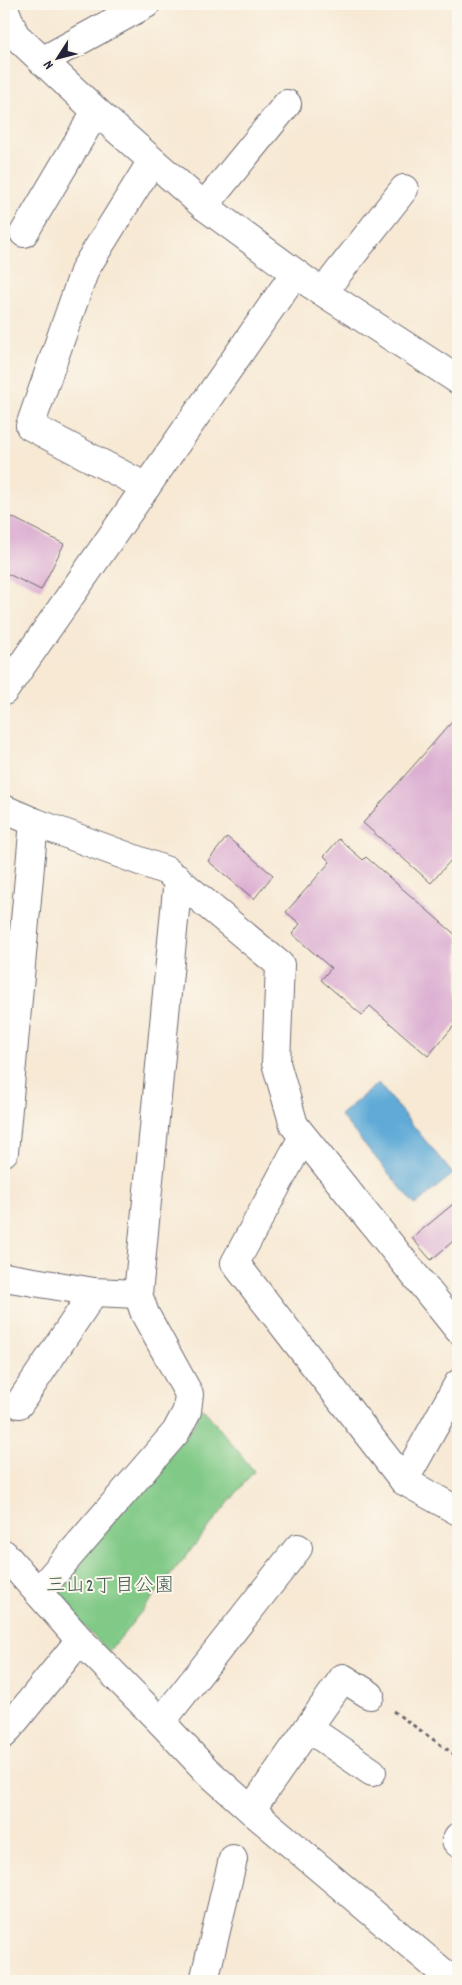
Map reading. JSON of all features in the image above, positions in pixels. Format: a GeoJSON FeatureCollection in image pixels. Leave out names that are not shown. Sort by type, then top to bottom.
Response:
{"type":"FeatureCollection","features":[{"type":"Feature","properties":{"kind":"street"},"geometry":{"type":"LineString","coordinates":[[42,61],[146,4]]}},
{"type":"Feature","properties":{"kind":"street"},"geometry":{"type":"LineString","coordinates":[[4,8],[15,35],[96,111],[204,206],[295,273],[458,380]]}},
{"type":"Feature","properties":{"kind":"street"},"geometry":{"type":"LineString","coordinates":[[204,206],[288,104]]}},
{"type":"Feature","properties":{"kind":"street"},"geometry":{"type":"LineString","coordinates":[[24,233],[96,111]]}},
{"type":"Feature","properties":{"kind":"street"},"geometry":{"type":"LineString","coordinates":[[146,487],[30,426],[85,269],[152,160]]}},
{"type":"Feature","properties":{"kind":"street"},"geometry":{"type":"LineString","coordinates":[[323,292],[404,189]]}},
{"type":"Feature","properties":{"kind":"street"},"geometry":{"type":"LineString","coordinates":[[4,691],[295,273]]}},
{"type":"Feature","properties":{"kind":"street"},"geometry":{"type":"LineString","coordinates":[[4,809],[167,871],[280,965],[276,1063],[294,1125],[458,1328]]}},
{"type":"Feature","properties":{"kind":"street"},"geometry":{"type":"LineString","coordinates":[[4,1152],[34,822]]}},
{"type":"Feature","properties":{"kind":"street"},"geometry":{"type":"LineString","coordinates":[[38,1592],[176,1432],[187,1411],[188,1394],[145,1314],[138,1294],[178,879]]}},
{"type":"Feature","properties":{"kind":"street"},"geometry":{"type":"LineString","coordinates":[[303,1137],[235,1263],[404,1481],[458,1511]]}},
{"type":"Feature","properties":{"kind":"street"},"geometry":{"type":"LineString","coordinates":[[4,1277],[94,1292],[138,1294]]}},
{"type":"Feature","properties":{"kind":"street"},"geometry":{"type":"LineString","coordinates":[[19,1404],[94,1292]]}},
{"type":"Feature","properties":{"kind":"street"},"geometry":{"type":"LineString","coordinates":[[404,1481],[458,1384]]}},
{"type":"Feature","properties":{"kind":"street"},"geometry":{"type":"LineString","coordinates":[[161,1722],[298,1548]]}},
{"type":"Feature","properties":{"kind":"street"},"geometry":{"type":"LineString","coordinates":[[4,1554],[80,1640],[206,1770],[453,1981]]}},
{"type":"Feature","properties":{"kind":"street"},"geometry":{"type":"LineString","coordinates":[[4,1734],[80,1640]]}},
{"type":"Feature","properties":{"kind":"street"},"geometry":{"type":"LineString","coordinates":[[251,1810],[342,1678],[370,1695]]}},
{"type":"Feature","properties":{"kind":"street"},"geometry":{"type":"LineString","coordinates":[[308,1728],[372,1772]]}},
{"type":"Feature","properties":{"kind":"street"},"geometry":{"type":"LineString","coordinates":[[458,1837],[456,1841],[458,1843]]}},
{"type":"Feature","properties":{"kind":"street"},"geometry":{"type":"LineString","coordinates":[[204,1981],[233,1859]]}},
{"type":"Feature","properties":{"kind":"path"},"geometry":{"type":"LineString","coordinates":[[370,1695],[458,1757]]}},
{"type":"Feature","properties":{"kind":"green space","name":"三山2丁目公園"},"geometry":{"type":"Polygon","coordinates":[[[202,1407],[254,1471],[109,1652],[64,1606],[59,1596],[67,1577],[193,1427],[202,1407]]]}},
{"type":"Feature","properties":{"kind":"water"},"geometry":{"type":"Polygon","coordinates":[[[378,1083],[453,1174],[415,1205],[340,1115],[378,1083]]]}},
{"type":"Feature","properties":{"kind":"building"},"geometry":{"type":"Polygon","coordinates":[[[4,513],[64,544],[41,590],[4,572],[4,513]]]}},
{"type":"Feature","properties":{"kind":"building"},"geometry":{"type":"Polygon","coordinates":[[[458,715],[458,854],[431,883],[363,823],[458,715]]]}},
{"type":"Feature","properties":{"kind":"building"},"geometry":{"type":"Polygon","coordinates":[[[227,837],[273,875],[254,899],[208,861],[227,837]]]}},
{"type":"Feature","properties":{"kind":"building"},"geometry":{"type":"Polygon","coordinates":[[[339,839],[363,860],[366,857],[458,937],[458,1021],[428,1056],[370,1006],[362,1015],[321,980],[331,968],[292,934],[300,924],[286,912],[330,862],[324,856],[339,839]]]}},
{"type":"Feature","properties":{"kind":"building"},"geometry":{"type":"Polygon","coordinates":[[[458,1200],[458,1237],[431,1260],[412,1238],[458,1200]]]}}]}
